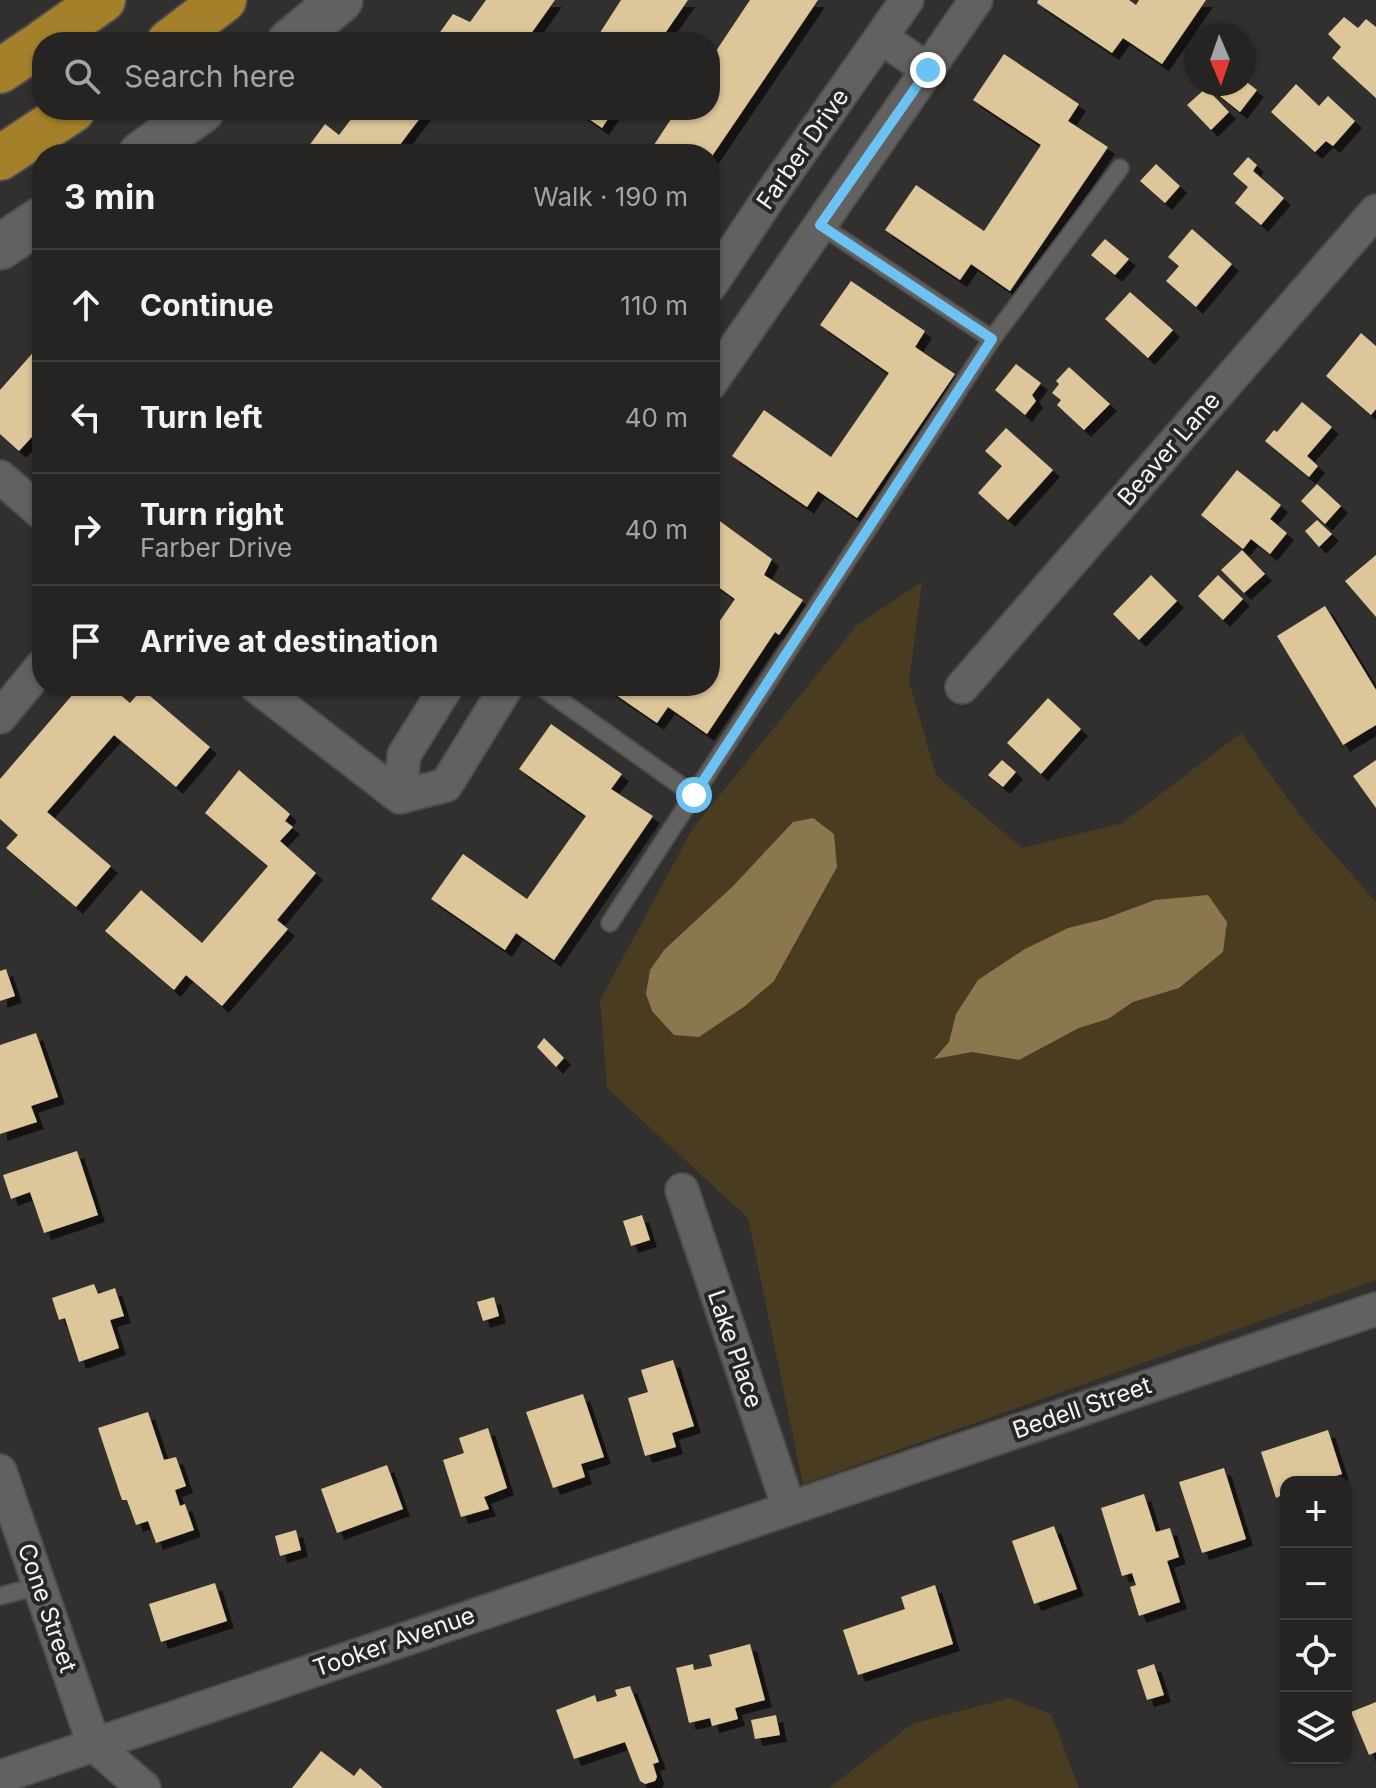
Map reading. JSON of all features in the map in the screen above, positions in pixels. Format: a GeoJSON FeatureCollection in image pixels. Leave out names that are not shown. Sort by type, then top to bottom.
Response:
{"type":"FeatureCollection","features":[{"type":"Feature","properties":{"kind":"highway"},"geometry":{"type":"LineString","coordinates":[[57,32],[103,0]]}},
{"type":"Feature","properties":{"kind":"highway"},"geometry":{"type":"LineString","coordinates":[[182,32],[224,0]]}},
{"type":"Feature","properties":{"kind":"highway"},"geometry":{"type":"LineString","coordinates":[[0,71],[32,49]]}},
{"type":"Feature","properties":{"kind":"highway"},"geometry":{"type":"LineString","coordinates":[[0,158],[58,120]]}},
{"type":"Feature","properties":{"kind":"main road"},"geometry":{"type":"LineString","coordinates":[[302,32],[340,0]]}},
{"type":"Feature","properties":{"kind":"main road"},"geometry":{"type":"LineString","coordinates":[[155,144],[188,120]]}},
{"type":"Feature","properties":{"kind":"main road"},"geometry":{"type":"LineString","coordinates":[[0,247],[32,226]]}},
{"type":"Feature","properties":{"kind":"street"},"geometry":{"type":"LineString","coordinates":[[720,370],[976,0]]}},
{"type":"Feature","properties":{"kind":"street"},"geometry":{"type":"LineString","coordinates":[[895,17],[936,59]]}},
{"type":"Feature","properties":{"kind":"street","name":"Farber Drive"},"geometry":{"type":"LineString","coordinates":[[720,271],[895,17]]}},
{"type":"Feature","properties":{"kind":"street","name":"Beaver Lane"},"geometry":{"type":"LineString","coordinates":[[962,687],[1376,211]]}},
{"type":"Feature","properties":{"kind":"street"},"geometry":{"type":"LineString","coordinates":[[0,477],[32,504]]}},
{"type":"Feature","properties":{"kind":"street"},"geometry":{"type":"LineString","coordinates":[[0,717],[32,678]]}},
{"type":"Feature","properties":{"kind":"street"},"geometry":{"type":"LineString","coordinates":[[269,696],[400,797]]}},
{"type":"Feature","properties":{"kind":"street"},"geometry":{"type":"LineString","coordinates":[[400,797],[404,755],[441,696]]}},
{"type":"Feature","properties":{"kind":"street"},"geometry":{"type":"LineString","coordinates":[[400,797],[446,785],[501,696]]}},
{"type":"Feature","properties":{"kind":"street","name":"Lake Place"},"geometry":{"type":"LineString","coordinates":[[682,1190],[789,1508]]}},
{"type":"Feature","properties":{"kind":"street","name":"Bedell Street"},"geometry":{"type":"LineString","coordinates":[[789,1508],[1376,1309]]}},
{"type":"Feature","properties":{"kind":"street","name":"Cone Street"},"geometry":{"type":"LineString","coordinates":[[0,1471],[94,1745]]}},
{"type":"Feature","properties":{"kind":"street","name":"Tooker Avenue"},"geometry":{"type":"LineString","coordinates":[[0,1777],[789,1508]]}},
{"type":"Feature","properties":{"kind":"street"},"geometry":{"type":"LineString","coordinates":[[94,1745],[144,1788]]}},
{"type":"Feature","properties":{"kind":"lane"},"geometry":{"type":"LineString","coordinates":[[610,923],[992,339],[1120,168]]}},
{"type":"Feature","properties":{"kind":"lane"},"geometry":{"type":"LineString","coordinates":[[820,225],[992,339]]}},
{"type":"Feature","properties":{"kind":"lane"},"geometry":{"type":"LineString","coordinates":[[554,696],[694,795]]}},
{"type":"Feature","properties":{"kind":"lane"},"geometry":{"type":"LineString","coordinates":[[0,1596],[39,1586]]}},
{"type":"Feature","properties":{"kind":"shaded area"},"geometry":{"type":"Polygon","coordinates":[[[922,582],[909,681],[936,775],[1022,848],[1122,823],[1241,733],[1298,813],[1376,902],[1376,1280],[803,1484],[748,1218],[607,1088],[600,1000],[693,828],[857,625],[922,582]],[[793,822],[733,886],[664,950],[652,1011],[793,822]],[[1104,919],[1068,928],[935,1058],[972,1052],[1019,1060],[1079,1028],[1108,1019],[1133,1002],[1179,987],[1104,919]]]}},
{"type":"Feature","properties":{"kind":"shaded area"},"geometry":{"type":"Polygon","coordinates":[[[813,818],[834,834],[837,867],[774,981],[745,1006],[699,1037],[674,1035],[652,1011],[646,994],[650,970],[664,950],[733,886],[793,822],[813,818]]]}},
{"type":"Feature","properties":{"kind":"shaded area"},"geometry":{"type":"Polygon","coordinates":[[[1208,895],[1227,922],[1223,952],[1179,988],[1133,1002],[1108,1019],[1079,1028],[1019,1060],[972,1052],[934,1059],[949,1042],[956,1014],[978,980],[1025,949],[1068,928],[1104,919],[1155,900],[1208,895]]]}},
{"type":"Feature","properties":{"kind":"shaded area"},"geometry":{"type":"Polygon","coordinates":[[[1009,1698],[1051,1714],[1079,1788],[829,1788],[912,1724],[1009,1698]]]}},
{"type":"Feature","properties":{"kind":"building"},"geometry":{"type":"Polygon","coordinates":[[[486,0],[555,0],[532,32],[440,32],[453,14],[470,22],[486,0]]]}},
{"type":"Feature","properties":{"kind":"building"},"geometry":{"type":"Polygon","coordinates":[[[621,0],[688,0],[666,32],[600,32],[621,0]]]}},
{"type":"Feature","properties":{"kind":"building"},"geometry":{"type":"Polygon","coordinates":[[[750,0],[818,0],[720,144],[655,144],[670,120],[720,120],[720,45],[750,0]]]}},
{"type":"Feature","properties":{"kind":"building"},"geometry":{"type":"Polygon","coordinates":[[[1038,0],[1129,0],[1136,5],[1139,0],[1206,0],[1190,24],[1184,24],[1184,32],[1162,64],[1123,38],[1112,53],[1037,3],[1038,0]]]}},
{"type":"Feature","properties":{"kind":"building"},"geometry":{"type":"Polygon","coordinates":[[[1344,17],[1358,28],[1366,19],[1376,27],[1376,98],[1332,58],[1341,47],[1328,34],[1344,17]]]}},
{"type":"Feature","properties":{"kind":"building"},"geometry":{"type":"Polygon","coordinates":[[[1004,54],[1079,104],[1068,121],[1108,147],[1010,291],[971,264],[960,280],[885,230],[916,185],[984,231],[1041,145],[973,100],[1004,54]]]}},
{"type":"Feature","properties":{"kind":"building"},"geometry":{"type":"Polygon","coordinates":[[[1296,84],[1319,106],[1328,96],[1355,121],[1333,146],[1326,141],[1315,152],[1271,112],[1296,84]]]}},
{"type":"Feature","properties":{"kind":"building"},"geometry":{"type":"Polygon","coordinates":[[[1197,96],[1214,96],[1229,112],[1211,130],[1187,105],[1197,96]]]}},
{"type":"Feature","properties":{"kind":"building"},"geometry":{"type":"Polygon","coordinates":[[[1220,96],[1252,96],[1240,112],[1220,96]]]}},
{"type":"Feature","properties":{"kind":"building"},"geometry":{"type":"Polygon","coordinates":[[[350,120],[418,120],[400,144],[310,144],[325,124],[339,135],[350,120]]]}},
{"type":"Feature","properties":{"kind":"building"},"geometry":{"type":"Polygon","coordinates":[[[590,120],[607,120],[602,128],[590,120]]]}},
{"type":"Feature","properties":{"kind":"building"},"geometry":{"type":"Polygon","coordinates":[[[1248,157],[1257,165],[1253,171],[1284,198],[1261,225],[1235,203],[1248,187],[1233,174],[1248,157]]]}},
{"type":"Feature","properties":{"kind":"building"},"geometry":{"type":"Polygon","coordinates":[[[1156,164],[1180,186],[1165,203],[1140,181],[1156,164]]]}},
{"type":"Feature","properties":{"kind":"building"},"geometry":{"type":"Polygon","coordinates":[[[1192,229],[1232,264],[1196,307],[1166,281],[1179,266],[1168,257],[1192,229]]]}},
{"type":"Feature","properties":{"kind":"building"},"geometry":{"type":"Polygon","coordinates":[[[1105,239],[1129,259],[1115,275],[1091,255],[1105,239]]]}},
{"type":"Feature","properties":{"kind":"building"},"geometry":{"type":"Polygon","coordinates":[[[851,281],[925,331],[915,347],[955,374],[857,518],[818,491],[807,507],[732,456],[764,410],[831,457],[889,373],[820,325],[851,281]]]}},
{"type":"Feature","properties":{"kind":"building"},"geometry":{"type":"Polygon","coordinates":[[[1130,292],[1173,330],[1148,358],[1105,319],[1130,292]]]}},
{"type":"Feature","properties":{"kind":"building"},"geometry":{"type":"Polygon","coordinates":[[[1361,333],[1376,346],[1376,409],[1371,415],[1326,376],[1361,333]]]}},
{"type":"Feature","properties":{"kind":"building"},"geometry":{"type":"Polygon","coordinates":[[[32,354],[32,437],[19,451],[0,434],[0,390],[32,354]]]}},
{"type":"Feature","properties":{"kind":"building"},"geometry":{"type":"Polygon","coordinates":[[[1016,364],[1041,383],[1032,395],[1036,401],[1025,415],[995,390],[1016,364]]]}},
{"type":"Feature","properties":{"kind":"building"},"geometry":{"type":"Polygon","coordinates":[[[1069,367],[1110,404],[1084,430],[1057,405],[1061,400],[1052,393],[1059,384],[1056,381],[1069,367]]]}},
{"type":"Feature","properties":{"kind":"building"},"geometry":{"type":"Polygon","coordinates":[[[1302,402],[1332,427],[1307,456],[1318,466],[1309,477],[1265,441],[1274,430],[1277,432],[1302,402]]]}},
{"type":"Feature","properties":{"kind":"building"},"geometry":{"type":"Polygon","coordinates":[[[1006,428],[1053,470],[1008,520],[978,493],[1002,466],[985,451],[1006,428]]]}},
{"type":"Feature","properties":{"kind":"building"},"geometry":{"type":"Polygon","coordinates":[[[1237,470],[1281,505],[1270,519],[1287,533],[1270,554],[1251,539],[1243,549],[1201,515],[1237,470]]]}},
{"type":"Feature","properties":{"kind":"building"},"geometry":{"type":"Polygon","coordinates":[[[1317,484],[1341,506],[1325,524],[1301,501],[1317,484]]]}},
{"type":"Feature","properties":{"kind":"building"},"geometry":{"type":"Polygon","coordinates":[[[1317,520],[1332,534],[1319,547],[1305,531],[1317,520]]]}},
{"type":"Feature","properties":{"kind":"building"},"geometry":{"type":"Polygon","coordinates":[[[720,521],[772,559],[764,575],[803,600],[779,635],[775,632],[707,734],[668,707],[657,723],[618,696],[720,696],[720,621],[735,599],[720,588],[720,521]]]}},
{"type":"Feature","properties":{"kind":"building"},"geometry":{"type":"Polygon","coordinates":[[[1242,550],[1265,574],[1244,593],[1221,570],[1242,550]]]}},
{"type":"Feature","properties":{"kind":"building"},"geometry":{"type":"Polygon","coordinates":[[[1376,555],[1376,617],[1345,581],[1376,555]]]}},
{"type":"Feature","properties":{"kind":"building"},"geometry":{"type":"Polygon","coordinates":[[[1151,575],[1177,601],[1139,640],[1113,614],[1151,575]]]}},
{"type":"Feature","properties":{"kind":"building"},"geometry":{"type":"Polygon","coordinates":[[[1218,575],[1243,599],[1223,620],[1198,596],[1218,575]]]}},
{"type":"Feature","properties":{"kind":"building"},"geometry":{"type":"Polygon","coordinates":[[[1325,606],[1376,690],[1376,725],[1343,745],[1277,636],[1325,606]]]}},
{"type":"Feature","properties":{"kind":"building"},"geometry":{"type":"Polygon","coordinates":[[[71,696],[122,696],[130,703],[136,696],[150,696],[210,747],[176,787],[114,735],[47,812],[111,866],[76,907],[6,848],[18,835],[0,819],[0,779],[71,696]]]}},
{"type":"Feature","properties":{"kind":"building"},"geometry":{"type":"Polygon","coordinates":[[[1048,698],[1081,729],[1041,774],[1007,743],[1048,698]]]}},
{"type":"Feature","properties":{"kind":"building"},"geometry":{"type":"Polygon","coordinates":[[[551,724],[622,774],[611,789],[653,816],[554,960],[516,933],[505,950],[431,899],[463,854],[527,899],[586,816],[519,769],[551,724]]]}},
{"type":"Feature","properties":{"kind":"building"},"geometry":{"type":"Polygon","coordinates":[[[1002,760],[1016,772],[1003,787],[988,775],[1002,760]]]}},
{"type":"Feature","properties":{"kind":"building"},"geometry":{"type":"Polygon","coordinates":[[[1376,760],[1376,808],[1353,776],[1376,760]]]}},
{"type":"Feature","properties":{"kind":"building"},"geometry":{"type":"Polygon","coordinates":[[[239,770],[290,814],[285,821],[293,827],[280,841],[316,873],[277,920],[288,929],[222,1006],[186,975],[174,990],[105,931],[141,890],[202,943],[268,866],[205,813],[239,770]]]}},
{"type":"Feature","properties":{"kind":"building"},"geometry":{"type":"Polygon","coordinates":[[[6,969],[15,996],[0,1001],[0,971],[6,969]]]}},
{"type":"Feature","properties":{"kind":"building"},"geometry":{"type":"Polygon","coordinates":[[[36,1033],[58,1097],[31,1106],[37,1122],[0,1134],[0,1045],[36,1033]]]}},
{"type":"Feature","properties":{"kind":"building"},"geometry":{"type":"Polygon","coordinates":[[[544,1038],[564,1058],[556,1067],[537,1047],[544,1038]]]}},
{"type":"Feature","properties":{"kind":"building"},"geometry":{"type":"Polygon","coordinates":[[[77,1151],[98,1215],[44,1233],[30,1192],[11,1199],[3,1175],[77,1151]]]}},
{"type":"Feature","properties":{"kind":"building"},"geometry":{"type":"Polygon","coordinates":[[[642,1215],[650,1240],[631,1246],[623,1221],[642,1215]]]}},
{"type":"Feature","properties":{"kind":"building"},"geometry":{"type":"Polygon","coordinates":[[[94,1284],[98,1294],[115,1288],[124,1316],[110,1320],[119,1348],[79,1362],[65,1318],[59,1320],[52,1298],[94,1284]]]}},
{"type":"Feature","properties":{"kind":"building"},"geometry":{"type":"Polygon","coordinates":[[[494,1297],[499,1316],[483,1321],[477,1302],[494,1297]]]}},
{"type":"Feature","properties":{"kind":"building"},"geometry":{"type":"Polygon","coordinates":[[[673,1360],[694,1426],[672,1433],[676,1447],[645,1456],[628,1398],[648,1392],[641,1370],[673,1360]]]}},
{"type":"Feature","properties":{"kind":"building"},"geometry":{"type":"Polygon","coordinates":[[[583,1394],[604,1457],[581,1464],[585,1477],[553,1488],[526,1412],[583,1394]]]}},
{"type":"Feature","properties":{"kind":"building"},"geometry":{"type":"Polygon","coordinates":[[[148,1412],[164,1460],[176,1457],[186,1486],[175,1490],[180,1506],[185,1504],[194,1530],[156,1543],[148,1521],[136,1525],[127,1500],[122,1500],[98,1428],[148,1412]]]}},
{"type":"Feature","properties":{"kind":"building"},"geometry":{"type":"Polygon","coordinates":[[[488,1428],[507,1488],[484,1497],[489,1509],[461,1517],[443,1460],[464,1453],[459,1438],[488,1428]]]}},
{"type":"Feature","properties":{"kind":"building"},"geometry":{"type":"Polygon","coordinates":[[[1328,1430],[1342,1474],[1280,1476],[1280,1496],[1276,1498],[1261,1452],[1328,1430]]]}},
{"type":"Feature","properties":{"kind":"building"},"geometry":{"type":"Polygon","coordinates":[[[387,1465],[403,1509],[337,1533],[321,1489],[387,1465]]]}},
{"type":"Feature","properties":{"kind":"building"},"geometry":{"type":"Polygon","coordinates":[[[1224,1468],[1246,1539],[1202,1553],[1179,1482],[1224,1468]]]}},
{"type":"Feature","properties":{"kind":"building"},"geometry":{"type":"Polygon","coordinates":[[[1144,1494],[1156,1532],[1170,1528],[1179,1557],[1167,1561],[1180,1602],[1139,1616],[1130,1587],[1136,1585],[1132,1573],[1122,1576],[1101,1508],[1144,1494]]]}},
{"type":"Feature","properties":{"kind":"building"},"geometry":{"type":"Polygon","coordinates":[[[1054,1526],[1077,1589],[1034,1604],[1012,1541],[1054,1526]]]}},
{"type":"Feature","properties":{"kind":"building"},"geometry":{"type":"Polygon","coordinates":[[[296,1530],[301,1550],[280,1556],[275,1536],[296,1530]]]}},
{"type":"Feature","properties":{"kind":"building"},"geometry":{"type":"Polygon","coordinates":[[[215,1583],[227,1621],[161,1642],[149,1604],[215,1583]]]}},
{"type":"Feature","properties":{"kind":"building"},"geometry":{"type":"Polygon","coordinates":[[[935,1585],[953,1644],[858,1675],[843,1630],[905,1609],[901,1597],[935,1585]]]}},
{"type":"Feature","properties":{"kind":"building"},"geometry":{"type":"Polygon","coordinates":[[[750,1644],[765,1700],[735,1708],[738,1719],[712,1726],[710,1718],[689,1723],[676,1668],[693,1664],[694,1670],[712,1666],[709,1655],[750,1644]]]}},
{"type":"Feature","properties":{"kind":"building"},"geometry":{"type":"Polygon","coordinates":[[[1154,1664],[1164,1695],[1147,1700],[1137,1670],[1154,1664]]]}},
{"type":"Feature","properties":{"kind":"building"},"geometry":{"type":"Polygon","coordinates":[[[630,1686],[659,1762],[653,1764],[657,1777],[655,1781],[645,1784],[640,1781],[625,1742],[574,1759],[556,1710],[595,1695],[597,1702],[617,1696],[615,1690],[630,1686]]]}},
{"type":"Feature","properties":{"kind":"building"},"geometry":{"type":"Polygon","coordinates":[[[1376,1702],[1376,1752],[1369,1755],[1352,1712],[1376,1702]]]}},
{"type":"Feature","properties":{"kind":"building"},"geometry":{"type":"Polygon","coordinates":[[[776,1715],[780,1735],[755,1739],[751,1720],[776,1715]]]}},
{"type":"Feature","properties":{"kind":"building"},"geometry":{"type":"Polygon","coordinates":[[[321,1751],[354,1776],[360,1768],[383,1788],[292,1788],[321,1751]]]}},
{"type":"Feature","properties":{"kind":"route"},"geometry":{"type":"LineString","coordinates":[[694,795],[992,339],[820,225],[928,70]]}}]}
